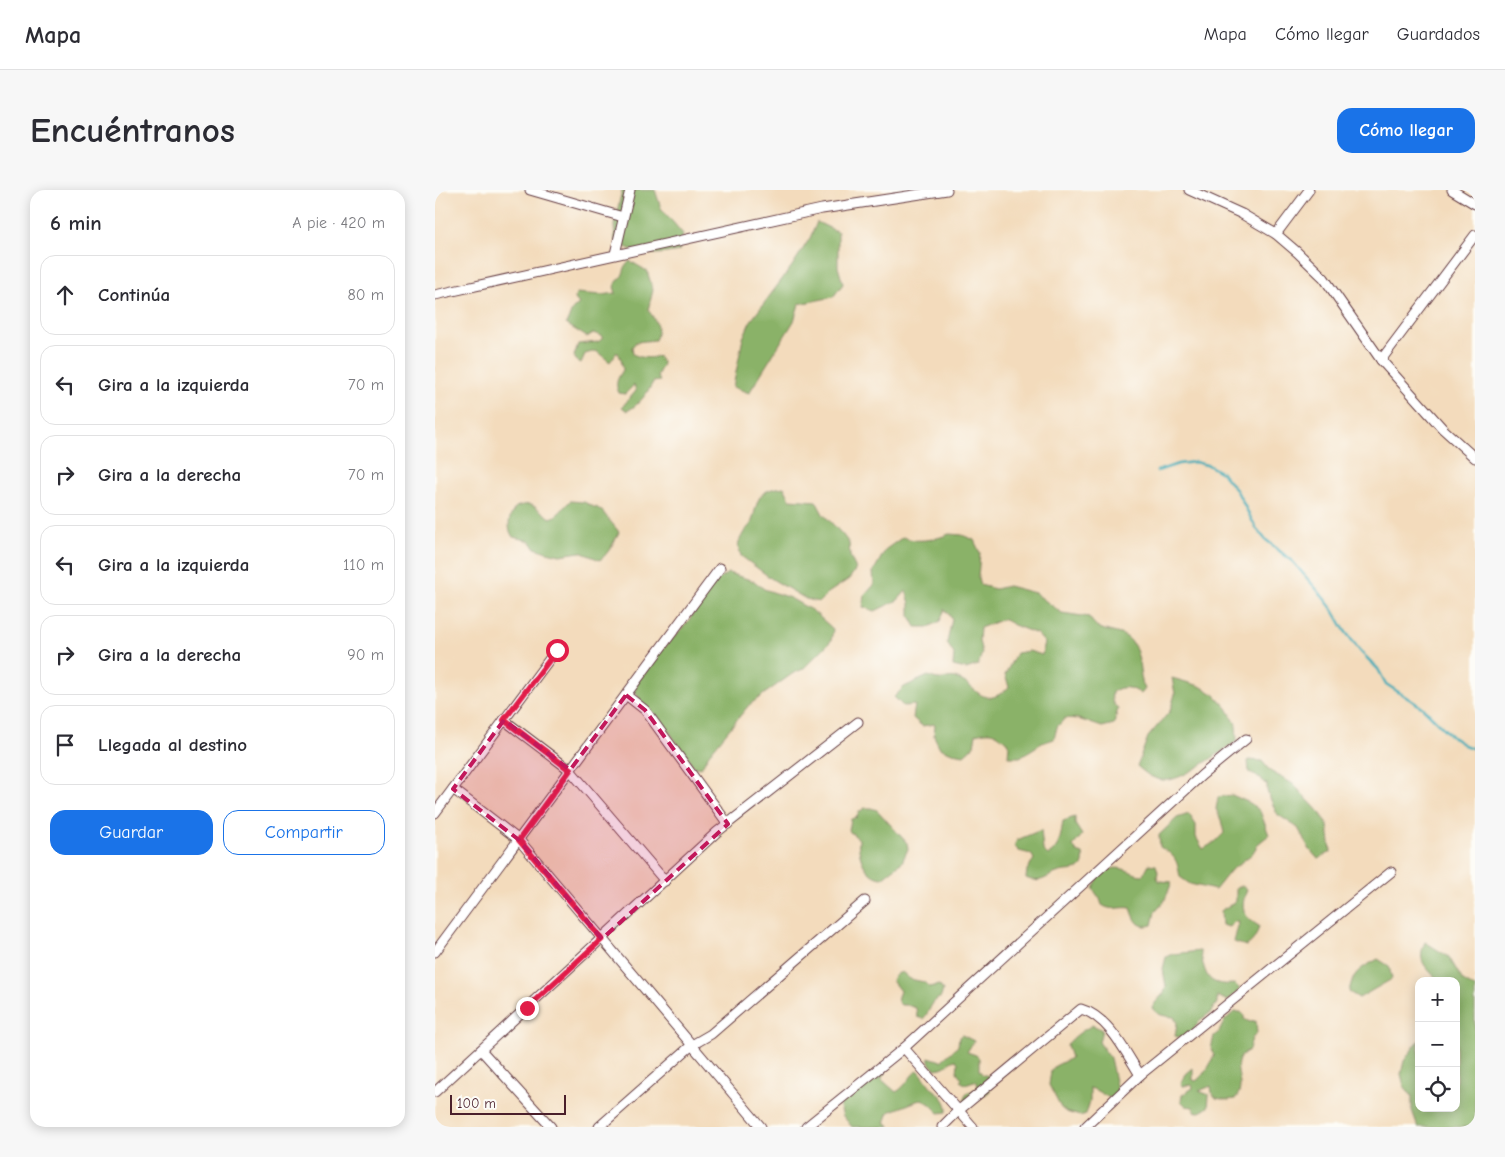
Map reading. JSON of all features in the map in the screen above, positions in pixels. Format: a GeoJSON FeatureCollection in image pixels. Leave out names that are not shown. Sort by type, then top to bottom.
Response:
{"type":"FeatureCollection","features":[{"type":"Feature","properties":{"kind":"street"},"geometry":{"type":"LineString","coordinates":[[530,190],[623,217]]}},
{"type":"Feature","properties":{"kind":"street"},"geometry":{"type":"LineString","coordinates":[[615,254],[630,190]]}},
{"type":"Feature","properties":{"kind":"street"},"geometry":{"type":"LineString","coordinates":[[435,295],[822,208],[947,190]]}},
{"type":"Feature","properties":{"kind":"street"},"geometry":{"type":"LineString","coordinates":[[1189,190],[1242,214],[1276,234],[1324,278],[1381,360],[1443,429],[1475,458]]}},
{"type":"Feature","properties":{"kind":"street"},"geometry":{"type":"LineString","coordinates":[[1276,234],[1309,190]]}},
{"type":"Feature","properties":{"kind":"street"},"geometry":{"type":"LineString","coordinates":[[1452,190],[1475,204]]}},
{"type":"Feature","properties":{"kind":"street"},"geometry":{"type":"LineString","coordinates":[[1381,360],[1475,235]]}},
{"type":"Feature","properties":{"kind":"street"},"geometry":{"type":"LineString","coordinates":[[435,952],[720,568]]}},
{"type":"Feature","properties":{"kind":"street"},"geometry":{"type":"LineString","coordinates":[[435,813],[557,650]]}},
{"type":"Feature","properties":{"kind":"street"},"geometry":{"type":"LineString","coordinates":[[626,695],[645,710],[728,824]]}},
{"type":"Feature","properties":{"kind":"street"},"geometry":{"type":"LineString","coordinates":[[504,720],[570,770],[665,881]]}},
{"type":"Feature","properties":{"kind":"street"},"geometry":{"type":"LineString","coordinates":[[435,1092],[728,824],[858,722]]}},
{"type":"Feature","properties":{"kind":"street"},"geometry":{"type":"LineString","coordinates":[[806,1127],[904,1048],[1202,775],[1246,739]]}},
{"type":"Feature","properties":{"kind":"street"},"geometry":{"type":"LineString","coordinates":[[453,790],[519,840],[761,1127]]}},
{"type":"Feature","properties":{"kind":"street"},"geometry":{"type":"LineString","coordinates":[[1085,1127],[1141,1075],[1391,872]]}},
{"type":"Feature","properties":{"kind":"street"},"geometry":{"type":"LineString","coordinates":[[599,1127],[692,1045],[711,1034],[865,901]]}},
{"type":"Feature","properties":{"kind":"street"},"geometry":{"type":"LineString","coordinates":[[942,1127],[958,1111],[1081,1009],[1091,1012],[1113,1033],[1141,1075]]}},
{"type":"Feature","properties":{"kind":"street"},"geometry":{"type":"LineString","coordinates":[[904,1048],[973,1127]]}},
{"type":"Feature","properties":{"kind":"street"},"geometry":{"type":"LineString","coordinates":[[481,1050],[551,1127]]}},
{"type":"Feature","properties":{"kind":"highlighted area"},"geometry":{"type":"Polygon","coordinates":[[[626,695],[645,710],[728,824],[602,939],[519,840],[453,789],[504,720],[570,770],[626,695]]]}},
{"type":"Feature","properties":{"kind":"green space"},"geometry":{"type":"Polygon","coordinates":[[[622,190],[655,190],[661,208],[683,234],[679,251],[646,254],[631,250],[615,241],[614,225],[622,190]]]}},
{"type":"Feature","properties":{"kind":"green space"},"geometry":{"type":"Polygon","coordinates":[[[817,222],[838,232],[838,267],[843,284],[833,297],[799,304],[794,321],[749,393],[733,387],[743,338],[750,322],[792,266],[810,238],[817,222]]]}},
{"type":"Feature","properties":{"kind":"green space"},"geometry":{"type":"Polygon","coordinates":[[[630,261],[647,271],[653,290],[648,310],[657,328],[655,340],[636,342],[632,347],[633,354],[645,358],[658,356],[663,364],[657,376],[660,381],[653,382],[642,399],[627,411],[622,407],[636,391],[634,385],[625,394],[619,393],[617,383],[623,370],[621,359],[617,352],[610,362],[596,351],[585,354],[581,363],[574,356],[578,344],[598,342],[603,338],[593,333],[587,337],[566,324],[572,311],[579,304],[575,299],[576,293],[602,295],[616,293],[614,287],[630,261]]]}},
{"type":"Feature","properties":{"kind":"green space"},"geometry":{"type":"Polygon","coordinates":[[[784,487],[790,499],[816,501],[823,514],[849,543],[850,556],[856,569],[849,579],[828,593],[819,602],[806,599],[772,579],[741,556],[738,544],[751,523],[760,497],[768,490],[784,487]]]}},
{"type":"Feature","properties":{"kind":"green space"},"geometry":{"type":"Polygon","coordinates":[[[570,501],[584,502],[596,507],[602,511],[619,532],[609,551],[600,560],[580,552],[560,555],[547,552],[535,548],[532,543],[526,540],[513,537],[509,522],[516,507],[531,505],[551,518],[559,513],[570,501]]]}},
{"type":"Feature","properties":{"kind":"green space"},"geometry":{"type":"Polygon","coordinates":[[[949,534],[962,535],[974,540],[980,553],[978,578],[980,585],[995,589],[1008,586],[1035,593],[1062,613],[1089,617],[1098,627],[1125,636],[1131,641],[1139,659],[1141,677],[1145,689],[1141,694],[1127,688],[1119,688],[1112,692],[1112,702],[1118,708],[1114,724],[1102,727],[1078,719],[1065,718],[1057,727],[1054,739],[1042,743],[1020,757],[1008,757],[1009,744],[994,733],[976,734],[974,746],[964,755],[940,748],[934,736],[935,724],[922,726],[913,718],[915,705],[903,706],[894,697],[904,687],[928,676],[938,679],[955,678],[963,681],[986,697],[992,697],[1009,687],[1005,675],[1016,653],[1029,651],[1042,655],[1045,643],[1037,634],[1003,619],[980,628],[979,641],[982,653],[978,665],[966,669],[953,666],[954,654],[947,643],[952,619],[945,609],[940,621],[929,627],[916,627],[910,616],[910,603],[906,591],[898,600],[875,611],[863,607],[865,595],[874,585],[873,572],[886,549],[903,537],[914,540],[926,540],[949,534]]]}},
{"type":"Feature","properties":{"kind":"green space"},"geometry":{"type":"Polygon","coordinates":[[[728,573],[754,581],[764,589],[790,598],[813,611],[833,629],[831,641],[803,669],[792,674],[749,705],[709,754],[701,768],[694,767],[661,720],[642,703],[635,691],[638,681],[660,652],[687,623],[708,590],[717,580],[728,573]]]}},
{"type":"Feature","properties":{"kind":"green space"},"geometry":{"type":"Polygon","coordinates":[[[1172,678],[1200,686],[1215,695],[1227,708],[1236,724],[1237,741],[1190,772],[1171,780],[1163,780],[1152,777],[1137,766],[1148,737],[1170,711],[1175,694],[1172,678]]]}},
{"type":"Feature","properties":{"kind":"green space"},"geometry":{"type":"Polygon","coordinates":[[[1248,760],[1262,761],[1270,771],[1293,784],[1321,814],[1328,826],[1331,852],[1318,859],[1310,850],[1298,828],[1277,814],[1267,791],[1267,784],[1261,778],[1249,773],[1248,760]]]}},
{"type":"Feature","properties":{"kind":"green space"},"geometry":{"type":"Polygon","coordinates":[[[1232,795],[1250,803],[1260,811],[1269,835],[1259,843],[1252,854],[1231,870],[1215,890],[1190,884],[1180,877],[1177,862],[1173,856],[1160,847],[1159,835],[1177,818],[1189,814],[1196,825],[1196,837],[1203,849],[1215,842],[1224,833],[1216,809],[1218,797],[1232,795]]]}},
{"type":"Feature","properties":{"kind":"green space"},"geometry":{"type":"Polygon","coordinates":[[[865,808],[877,810],[907,843],[908,849],[902,862],[882,878],[871,874],[863,864],[859,852],[859,839],[849,831],[851,819],[857,817],[859,812],[865,808]]]}},
{"type":"Feature","properties":{"kind":"green space"},"geometry":{"type":"Polygon","coordinates":[[[1075,817],[1075,824],[1082,835],[1073,846],[1077,852],[1083,854],[1080,868],[1060,872],[1036,881],[1026,878],[1027,870],[1034,859],[1031,854],[1019,851],[1014,846],[1017,840],[1041,830],[1043,850],[1048,855],[1055,849],[1061,836],[1063,821],[1075,817]]]}},
{"type":"Feature","properties":{"kind":"green space"},"geometry":{"type":"Polygon","coordinates":[[[1149,864],[1156,865],[1159,881],[1172,882],[1164,902],[1155,912],[1152,925],[1140,925],[1131,908],[1109,908],[1102,905],[1093,889],[1104,872],[1118,868],[1143,875],[1149,864]]]}},
{"type":"Feature","properties":{"kind":"green space"},"geometry":{"type":"Polygon","coordinates":[[[1242,886],[1247,890],[1243,906],[1244,911],[1249,919],[1259,926],[1255,938],[1246,946],[1234,942],[1239,922],[1233,922],[1229,927],[1222,925],[1221,911],[1236,901],[1236,887],[1242,886]]]}},
{"type":"Feature","properties":{"kind":"green space"},"geometry":{"type":"Polygon","coordinates":[[[1425,942],[1449,957],[1463,981],[1475,988],[1475,1127],[1418,1127],[1412,1110],[1412,1096],[1404,1086],[1401,1074],[1404,1061],[1415,1046],[1415,1112],[1460,1112],[1460,977],[1435,977],[1424,964],[1422,949],[1425,942]]]}},
{"type":"Feature","properties":{"kind":"green space"},"geometry":{"type":"Polygon","coordinates":[[[1200,951],[1209,978],[1218,983],[1235,984],[1240,989],[1228,1001],[1217,996],[1217,1003],[1210,1013],[1200,1020],[1192,1032],[1181,1038],[1175,1036],[1177,1023],[1174,1017],[1159,1014],[1152,1008],[1164,993],[1166,987],[1163,969],[1166,957],[1172,954],[1200,951]]]}},
{"type":"Feature","properties":{"kind":"green space"},"geometry":{"type":"Polygon","coordinates":[[[1378,959],[1389,966],[1392,979],[1359,998],[1349,992],[1358,971],[1378,959]]]}},
{"type":"Feature","properties":{"kind":"green space"},"geometry":{"type":"Polygon","coordinates":[[[902,972],[910,979],[924,982],[929,987],[939,985],[943,990],[941,997],[932,1004],[923,1019],[917,1017],[916,1008],[901,1005],[898,1002],[897,998],[900,991],[892,979],[902,972]]]}},
{"type":"Feature","properties":{"kind":"green space"},"geometry":{"type":"Polygon","coordinates":[[[1234,1012],[1241,1012],[1244,1015],[1244,1019],[1250,1022],[1256,1021],[1257,1034],[1252,1038],[1249,1050],[1238,1061],[1239,1093],[1235,1099],[1228,1100],[1216,1098],[1212,1093],[1211,1086],[1199,1091],[1209,1095],[1208,1107],[1196,1113],[1193,1107],[1186,1106],[1181,1101],[1182,1095],[1193,1088],[1192,1085],[1183,1086],[1181,1083],[1186,1074],[1193,1068],[1193,1080],[1196,1081],[1207,1070],[1214,1055],[1211,1049],[1214,1036],[1219,1032],[1225,1020],[1234,1012]]]}},
{"type":"Feature","properties":{"kind":"green space"},"geometry":{"type":"Polygon","coordinates":[[[1093,1025],[1102,1030],[1099,1042],[1110,1058],[1118,1095],[1113,1099],[1090,1088],[1090,1101],[1086,1114],[1080,1116],[1066,1112],[1061,1108],[1049,1085],[1051,1071],[1055,1066],[1071,1058],[1067,1045],[1093,1025]]]}},
{"type":"Feature","properties":{"kind":"green space"},"geometry":{"type":"Polygon","coordinates":[[[962,1035],[974,1041],[967,1052],[979,1058],[979,1070],[983,1075],[995,1078],[989,1092],[970,1105],[965,1103],[964,1099],[966,1094],[978,1088],[977,1082],[965,1084],[960,1081],[962,1079],[957,1072],[958,1063],[956,1060],[936,1069],[931,1066],[929,1061],[929,1057],[941,1061],[958,1046],[959,1037],[962,1035]]]}},
{"type":"Feature","properties":{"kind":"green space"},"geometry":{"type":"Polygon","coordinates":[[[885,1067],[888,1069],[881,1079],[896,1092],[918,1070],[943,1099],[947,1112],[939,1113],[922,1099],[889,1112],[885,1123],[891,1127],[852,1127],[843,1116],[839,1104],[885,1067]]]}},
{"type":"Feature","properties":{"kind":"waterway"},"geometry":{"type":"LineString","coordinates":[[1157,471],[1178,464],[1195,462],[1210,466],[1222,473],[1237,491],[1256,528],[1265,539],[1293,562],[1319,592],[1360,651],[1378,669],[1386,684],[1423,708],[1452,737],[1464,745],[1475,749]]}},
{"type":"Feature","properties":{"kind":"route"},"geometry":{"type":"LineString","coordinates":[[527,1008],[602,939],[519,840],[570,770],[504,720],[557,650]]}}]}
